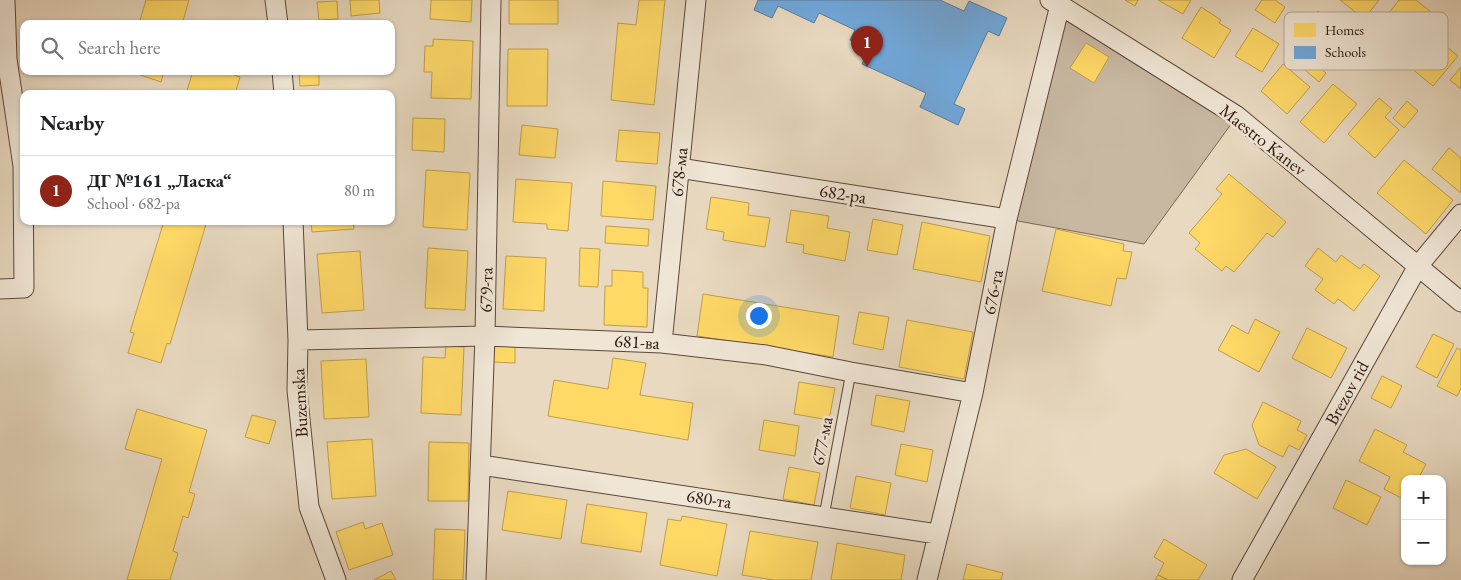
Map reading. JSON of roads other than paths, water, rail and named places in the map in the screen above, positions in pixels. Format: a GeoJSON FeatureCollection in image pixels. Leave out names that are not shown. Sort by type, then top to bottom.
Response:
{"type":"FeatureCollection","features":[{"type":"Feature","properties":{"kind":"street"},"geometry":{"type":"LineString","coordinates":[[5,0],[7,60],[20,152]]}},
{"type":"Feature","properties":{"kind":"street"},"geometry":{"type":"LineString","coordinates":[[275,0],[278,20]]}},
{"type":"Feature","properties":{"kind":"street","name":"679-та"},"geometry":{"type":"LineString","coordinates":[[476,580],[482,465],[491,0]]}},
{"type":"Feature","properties":{"kind":"street","name":"678-ма"},"geometry":{"type":"LineString","coordinates":[[662,343],[696,0]]}},
{"type":"Feature","properties":{"kind":"street","name":"676-та"},"geometry":{"type":"LineString","coordinates":[[927,580],[973,392],[1007,219],[1055,2]]}},
{"type":"Feature","properties":{"kind":"street","name":"Maestro Kanev"},"geometry":{"type":"LineString","coordinates":[[1055,2],[1237,116],[1461,302]]}},
{"type":"Feature","properties":{"kind":"street"},"geometry":{"type":"LineString","coordinates":[[282,75],[284,90]]}},
{"type":"Feature","properties":{"kind":"street","name":"682-ра"},"geometry":{"type":"LineString","coordinates":[[679,168],[1007,219]]}},
{"type":"Feature","properties":{"kind":"street","name":"Brezov rid"},"geometry":{"type":"LineString","coordinates":[[1242,580],[1418,266],[1461,214]]}},
{"type":"Feature","properties":{"kind":"street"},"geometry":{"type":"LineString","coordinates":[[0,289],[24,288],[23,225]]}},
{"type":"Feature","properties":{"kind":"street","name":"Buzemska"},"geometry":{"type":"LineString","coordinates":[[293,225],[298,340],[297,390],[309,506],[336,580]]}},
{"type":"Feature","properties":{"kind":"street","name":"681-ва"},"geometry":{"type":"LineString","coordinates":[[298,340],[485,336],[662,343],[766,355],[852,372],[973,392]]}},
{"type":"Feature","properties":{"kind":"street","name":"680-та"},"geometry":{"type":"LineString","coordinates":[[482,465],[937,534]]}},
{"type":"Feature","properties":{"kind":"lane","name":"677-ма"},"geometry":{"type":"LineString","coordinates":[[824,516],[852,372]]}},
{"type":"Feature","properties":{"kind":"place","name":"ДГ №161 „Ласка“"},"geometry":{"type":"Point","coordinates":[867,67]}}]}
